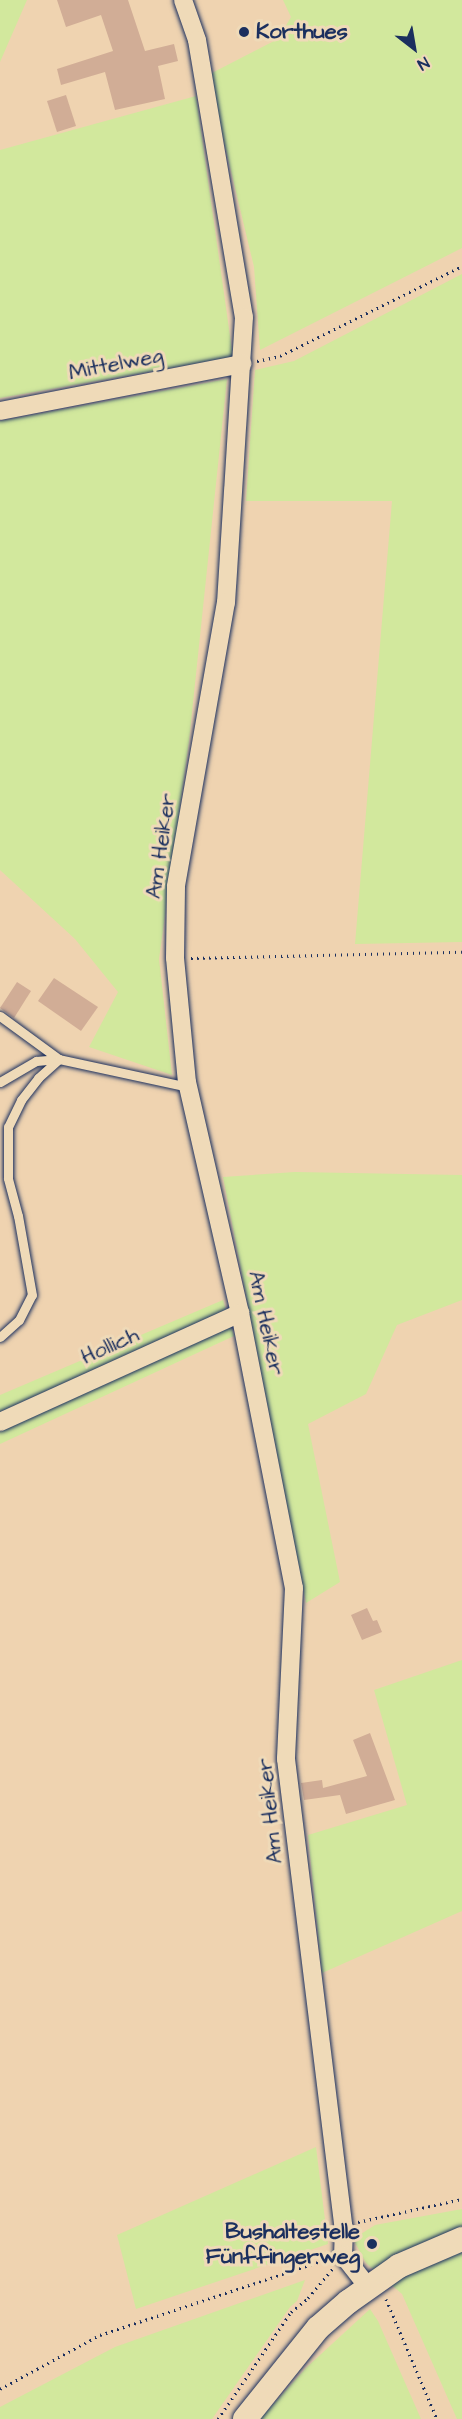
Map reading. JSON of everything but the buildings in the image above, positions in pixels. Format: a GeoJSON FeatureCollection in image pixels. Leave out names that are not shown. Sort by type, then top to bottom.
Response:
{"type":"FeatureCollection","features":[{"type":"Feature","properties":{"kind":"main road"},"geometry":{"type":"LineString","coordinates":[[245,2419],[318,2328],[367,2286],[399,2266],[462,2239]]}},
{"type":"Feature","properties":{"kind":"street","name":"Am Heiker"},"geometry":{"type":"LineString","coordinates":[[183,0],[197,40],[244,317],[226,602],[176,887],[175,958],[188,1087],[240,1313],[294,1588],[286,1759],[344,2228],[344,2254]]}},
{"type":"Feature","properties":{"kind":"street","name":"Mittelweg"},"geometry":{"type":"LineString","coordinates":[[0,411],[242,364]]}},
{"type":"Feature","properties":{"kind":"street","name":"Hollich"},"geometry":{"type":"LineString","coordinates":[[0,1422],[240,1313]]}},
{"type":"Feature","properties":{"kind":"street"},"geometry":{"type":"LineString","coordinates":[[344,2254],[367,2286]]}},
{"type":"Feature","properties":{"kind":"lane"},"geometry":{"type":"LineString","coordinates":[[0,1016],[59,1059]]}},
{"type":"Feature","properties":{"kind":"lane"},"geometry":{"type":"LineString","coordinates":[[0,1082],[36,1061],[59,1059],[188,1087]]}},
{"type":"Feature","properties":{"kind":"lane"},"geometry":{"type":"LineString","coordinates":[[0,1336],[19,1320],[32,1295],[18,1216],[8,1178],[8,1127],[21,1100],[38,1078],[59,1059]]}},
{"type":"Feature","properties":{"kind":"path"},"geometry":{"type":"LineString","coordinates":[[242,364],[280,356],[462,266]]}},
{"type":"Feature","properties":{"kind":"path"},"geometry":{"type":"LineString","coordinates":[[175,958],[462,952]]}},
{"type":"Feature","properties":{"kind":"path"},"geometry":{"type":"LineString","coordinates":[[344,2228],[374,2216],[462,2199]]}},
{"type":"Feature","properties":{"kind":"path"},"geometry":{"type":"LineString","coordinates":[[0,2389],[100,2335],[344,2254]]}},
{"type":"Feature","properties":{"kind":"path"},"geometry":{"type":"LineString","coordinates":[[218,2419],[291,2312],[308,2298],[344,2254]]}},
{"type":"Feature","properties":{"kind":"path"},"geometry":{"type":"LineString","coordinates":[[367,2286],[386,2298],[437,2419]]}},
{"type":"Feature","properties":{"kind":"green space"},"geometry":{"type":"Polygon","coordinates":[[[0,0],[27,0],[0,62],[0,0]]]}},
{"type":"Feature","properties":{"kind":"green space"},"geometry":{"type":"Polygon","coordinates":[[[283,0],[462,0],[462,248],[260,350],[254,267],[208,75],[278,39],[291,17],[283,0]]]}},
{"type":"Feature","properties":{"kind":"green space"},"geometry":{"type":"Polygon","coordinates":[[[196,96],[233,357],[0,398],[0,150],[196,96]]]}},
{"type":"Feature","properties":{"kind":"green space"},"geometry":{"type":"Polygon","coordinates":[[[462,274],[462,942],[355,944],[392,501],[246,501],[255,370],[294,361],[462,274]]]}},
{"type":"Feature","properties":{"kind":"green space"},"geometry":{"type":"Polygon","coordinates":[[[227,379],[189,741],[159,959],[172,1075],[89,1047],[118,992],[75,939],[0,870],[0,421],[227,379]]]}},
{"type":"Feature","properties":{"kind":"green space"},"geometry":{"type":"Polygon","coordinates":[[[295,1172],[462,1175],[462,1300],[397,1325],[366,1394],[308,1424],[340,1582],[306,1603],[223,1177],[295,1172]]]}},
{"type":"Feature","properties":{"kind":"green space"},"geometry":{"type":"Polygon","coordinates":[[[223,1300],[234,1336],[0,1444],[0,1395],[223,1300]]]}},
{"type":"Feature","properties":{"kind":"green space"},"geometry":{"type":"Polygon","coordinates":[[[462,1660],[462,1911],[322,1973],[308,1835],[407,1805],[374,1690],[462,1660]]]}},
{"type":"Feature","properties":{"kind":"green space"},"geometry":{"type":"Polygon","coordinates":[[[316,2147],[328,2244],[136,2309],[117,2235],[316,2147]]]}},
{"type":"Feature","properties":{"kind":"green space"},"geometry":{"type":"Polygon","coordinates":[[[462,2209],[462,2419],[457,2419],[402,2294],[366,2263],[353,2239],[375,2225],[462,2209]]]}},
{"type":"Feature","properties":{"kind":"green space"},"geometry":{"type":"Polygon","coordinates":[[[305,2280],[297,2301],[290,2307],[212,2419],[0,2419],[0,2407],[115,2347],[305,2280]]]}},
{"type":"Feature","properties":{"kind":"green space"},"geometry":{"type":"Polygon","coordinates":[[[370,2309],[378,2321],[421,2419],[260,2419],[307,2367],[370,2309]]]}},
{"type":"Feature","properties":{"kind":"place","name":"Korthues"},"geometry":{"type":"Point","coordinates":[244,32]}},
{"type":"Feature","properties":{"kind":"place","name":"Bushaltestelle Fünffingerweg"},"geometry":{"type":"Point","coordinates":[372,2244]}}]}
